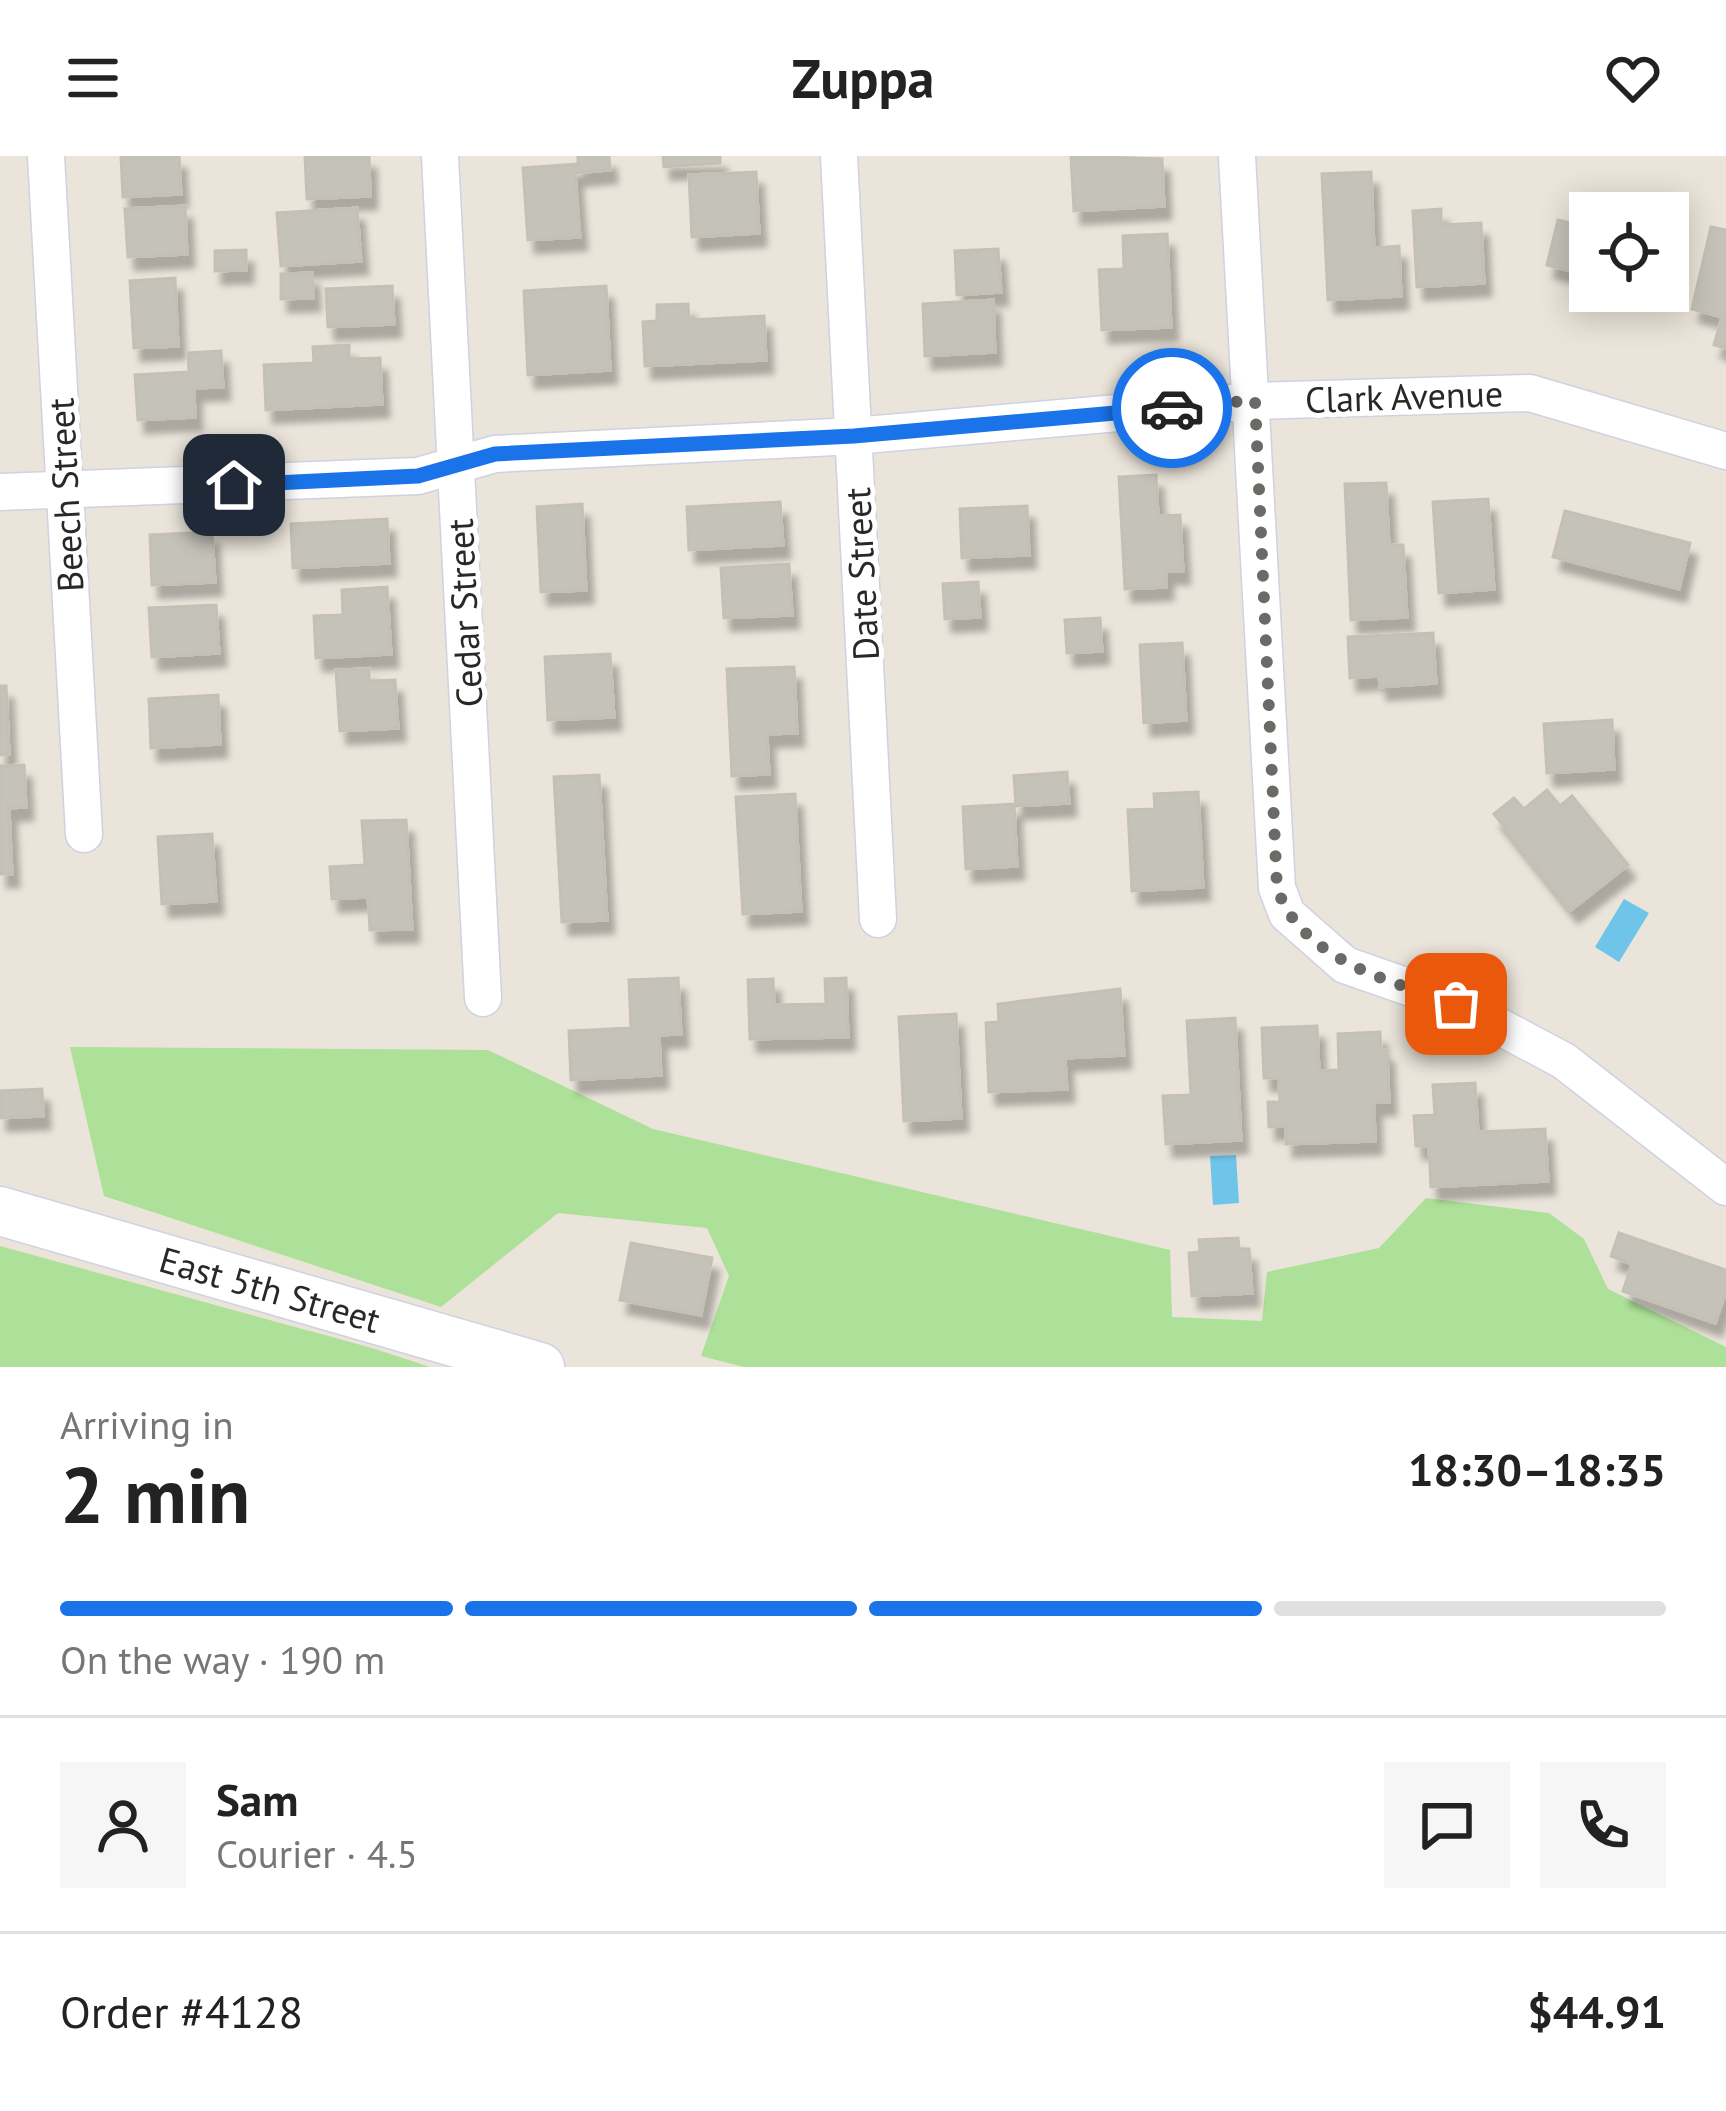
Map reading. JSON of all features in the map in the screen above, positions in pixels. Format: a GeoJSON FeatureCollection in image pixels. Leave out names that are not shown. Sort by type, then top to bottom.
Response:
{"type":"FeatureCollection","features":[{"type":"Feature","properties":{"kind":"street","name":"Beech Street"},"geometry":{"type":"LineString","coordinates":[[46,156],[84,834]]}},
{"type":"Feature","properties":{"kind":"street","name":"Cedar Street"},"geometry":{"type":"LineString","coordinates":[[440,156],[483,998]]}},
{"type":"Feature","properties":{"kind":"street","name":"Date Street"},"geometry":{"type":"LineString","coordinates":[[838,156],[878,920]]}},
{"type":"Feature","properties":{"kind":"street"},"geometry":{"type":"LineString","coordinates":[[1237,156],[1255,400],[1277,888],[1286,914],[1345,965],[1456,1004],[1564,1061],[1726,1187]]}},
{"type":"Feature","properties":{"kind":"street","name":"Clark Avenue"},"geometry":{"type":"LineString","coordinates":[[0,493],[65,489],[96,493],[418,476],[495,454],[854,436],[1255,400],[1530,393],[1726,451]]}},
{"type":"Feature","properties":{"kind":"street","name":"East 5th Street"},"geometry":{"type":"LineString","coordinates":[[0,1211],[540,1367]]}},
{"type":"Feature","properties":{"kind":"green space"},"geometry":{"type":"Polygon","coordinates":[[[70,1047],[488,1050],[653,1129],[1170,1250],[1172,1317],[1262,1321],[1267,1272],[1379,1248],[1426,1198],[1549,1213],[1584,1239],[1608,1289],[1726,1347],[1726,1367],[744,1367],[701,1356],[729,1276],[707,1228],[558,1213],[441,1307],[104,1196],[70,1047]]]}},
{"type":"Feature","properties":{"kind":"green space"},"geometry":{"type":"Polygon","coordinates":[[[0,1246],[372,1348],[430,1367],[0,1367],[0,1246]]]}},
{"type":"Feature","properties":{"kind":"water"},"geometry":{"type":"Polygon","coordinates":[[[1624,899],[1649,913],[1619,962],[1595,947],[1624,899]]]}},
{"type":"Feature","properties":{"kind":"water"},"geometry":{"type":"Polygon","coordinates":[[[1236,1155],[1239,1203],[1213,1205],[1210,1156],[1236,1155]]]}},
{"type":"Feature","properties":{"kind":"building"},"geometry":{"type":"Polygon","coordinates":[[[121,156],[179,156],[181,194],[123,197],[121,156]]]}},
{"type":"Feature","properties":{"kind":"building"},"geometry":{"type":"Polygon","coordinates":[[[305,156],[369,156],[370,196],[307,199],[305,156]]]}},
{"type":"Feature","properties":{"kind":"building"},"geometry":{"type":"Polygon","coordinates":[[[578,156],[609,156],[610,170],[575,173],[580,237],[528,240],[523,168],[578,164],[578,156]]]}},
{"type":"Feature","properties":{"kind":"building"},"geometry":{"type":"Polygon","coordinates":[[[663,156],[720,156],[720,163],[664,167],[663,156]]]}},
{"type":"Feature","properties":{"kind":"building"},"geometry":{"type":"Polygon","coordinates":[[[1071,156],[1162,159],[1164,206],[1074,211],[1071,156]]]}},
{"type":"Feature","properties":{"kind":"building"},"geometry":{"type":"Polygon","coordinates":[[[756,172],[759,233],[692,237],[689,175],[756,172]]]}},
{"type":"Feature","properties":{"kind":"building"},"geometry":{"type":"Polygon","coordinates":[[[1371,172],[1374,248],[1399,246],[1401,296],[1328,300],[1322,174],[1371,172]]]}},
{"type":"Feature","properties":{"kind":"building"},"geometry":{"type":"Polygon","coordinates":[[[185,206],[187,254],[128,257],[125,209],[185,206]]]}},
{"type":"Feature","properties":{"kind":"building"},"geometry":{"type":"Polygon","coordinates":[[[357,208],[361,261],[281,266],[277,213],[357,208]]]}},
{"type":"Feature","properties":{"kind":"building"},"geometry":{"type":"Polygon","coordinates":[[[1441,209],[1441,225],[1481,223],[1484,283],[1417,287],[1413,211],[1441,209]]]}},
{"type":"Feature","properties":{"kind":"building"},"geometry":{"type":"Polygon","coordinates":[[[1558,220],[1569,223],[1569,271],[1547,265],[1558,220]]]}},
{"type":"Feature","properties":{"kind":"building"},"geometry":{"type":"Polygon","coordinates":[[[1711,227],[1726,230],[1726,348],[1714,345],[1722,317],[1692,309],[1711,227]]]}},
{"type":"Feature","properties":{"kind":"building"},"geometry":{"type":"Polygon","coordinates":[[[1167,234],[1171,327],[1102,330],[1099,270],[1124,269],[1123,236],[1167,234]]]}},
{"type":"Feature","properties":{"kind":"building"},"geometry":{"type":"Polygon","coordinates":[[[998,249],[1001,292],[957,295],[955,251],[998,249]]]}},
{"type":"Feature","properties":{"kind":"building"},"geometry":{"type":"Polygon","coordinates":[[[246,250],[246,270],[215,271],[215,251],[246,250]]]}},
{"type":"Feature","properties":{"kind":"building"},"geometry":{"type":"Polygon","coordinates":[[[312,273],[313,298],[281,299],[281,274],[312,273]]]}},
{"type":"Feature","properties":{"kind":"building"},"geometry":{"type":"Polygon","coordinates":[[[175,278],[178,346],[134,348],[130,281],[175,278]]]}},
{"type":"Feature","properties":{"kind":"building"},"geometry":{"type":"Polygon","coordinates":[[[392,286],[394,324],[328,327],[326,289],[392,286]]]}},
{"type":"Feature","properties":{"kind":"building"},"geometry":{"type":"Polygon","coordinates":[[[606,286],[610,370],[528,375],[524,291],[606,286]]]}},
{"type":"Feature","properties":{"kind":"building"},"geometry":{"type":"Polygon","coordinates":[[[993,300],[995,352],[925,356],[923,304],[993,300]]]}},
{"type":"Feature","properties":{"kind":"building"},"geometry":{"type":"Polygon","coordinates":[[[688,304],[689,320],[764,316],[766,360],[645,366],[643,322],[657,321],[657,305],[688,304]]]}},
{"type":"Feature","properties":{"kind":"building"},"geometry":{"type":"Polygon","coordinates":[[[349,345],[349,359],[380,358],[382,404],[266,410],[264,365],[314,363],[313,347],[349,345]]]}},
{"type":"Feature","properties":{"kind":"building"},"geometry":{"type":"Polygon","coordinates":[[[221,351],[223,387],[194,388],[195,417],[138,420],[135,375],[189,372],[188,353],[221,351]]]}},
{"type":"Feature","properties":{"kind":"building"},"geometry":{"type":"Polygon","coordinates":[[[1156,475],[1158,516],[1180,515],[1183,571],[1166,571],[1166,587],[1125,589],[1119,477],[1156,475]]]}},
{"type":"Feature","properties":{"kind":"building"},"geometry":{"type":"Polygon","coordinates":[[[1386,483],[1389,545],[1403,545],[1407,617],[1351,620],[1345,484],[1386,483]]]}},
{"type":"Feature","properties":{"kind":"building"},"geometry":{"type":"Polygon","coordinates":[[[1488,499],[1494,589],[1439,593],[1433,502],[1488,499]]]}},
{"type":"Feature","properties":{"kind":"building"},"geometry":{"type":"Polygon","coordinates":[[[780,502],[783,545],[689,550],[687,507],[780,502]]]}},
{"type":"Feature","properties":{"kind":"building"},"geometry":{"type":"Polygon","coordinates":[[[582,504],[586,590],[541,592],[537,507],[582,504]]]}},
{"type":"Feature","properties":{"kind":"building"},"geometry":{"type":"Polygon","coordinates":[[[1027,506],[1029,555],[962,558],[960,509],[1027,506]]]}},
{"type":"Feature","properties":{"kind":"building"},"geometry":{"type":"Polygon","coordinates":[[[1565,511],[1690,543],[1679,589],[1553,557],[1565,511]]]}},
{"type":"Feature","properties":{"kind":"building"},"geometry":{"type":"Polygon","coordinates":[[[387,519],[389,563],[293,568],[291,524],[387,519]]]}},
{"type":"Feature","properties":{"kind":"building"},"geometry":{"type":"Polygon","coordinates":[[[212,532],[215,582],[152,585],[150,535],[212,532]]]}},
{"type":"Feature","properties":{"kind":"building"},"geometry":{"type":"Polygon","coordinates":[[[789,564],[792,615],[724,618],[721,568],[789,564]]]}},
{"type":"Feature","properties":{"kind":"building"},"geometry":{"type":"Polygon","coordinates":[[[978,582],[980,617],[945,619],[943,584],[978,582]]]}},
{"type":"Feature","properties":{"kind":"building"},"geometry":{"type":"Polygon","coordinates":[[[387,587],[391,654],[316,658],[314,616],[343,615],[342,590],[387,587]]]}},
{"type":"Feature","properties":{"kind":"building"},"geometry":{"type":"Polygon","coordinates":[[[216,605],[219,653],[152,657],[149,608],[216,605]]]}},
{"type":"Feature","properties":{"kind":"building"},"geometry":{"type":"Polygon","coordinates":[[[1100,618],[1102,651],[1067,653],[1065,620],[1100,618]]]}},
{"type":"Feature","properties":{"kind":"building"},"geometry":{"type":"Polygon","coordinates":[[[1433,633],[1436,683],[1380,687],[1379,676],[1350,678],[1348,637],[1433,633]]]}},
{"type":"Feature","properties":{"kind":"building"},"geometry":{"type":"Polygon","coordinates":[[[1182,643],[1186,720],[1144,723],[1140,645],[1182,643]]]}},
{"type":"Feature","properties":{"kind":"building"},"geometry":{"type":"Polygon","coordinates":[[[610,654],[614,717],[548,720],[545,657],[610,654]]]}},
{"type":"Feature","properties":{"kind":"building"},"geometry":{"type":"Polygon","coordinates":[[[794,667],[797,733],[767,734],[769,774],[732,776],[727,669],[794,667]]]}},
{"type":"Feature","properties":{"kind":"building"},"geometry":{"type":"Polygon","coordinates":[[[369,669],[369,681],[395,680],[398,728],[340,731],[336,670],[369,669]]]}},
{"type":"Feature","properties":{"kind":"building"},"geometry":{"type":"Polygon","coordinates":[[[0,686],[6,686],[9,754],[0,755],[0,686]]]}},
{"type":"Feature","properties":{"kind":"building"},"geometry":{"type":"Polygon","coordinates":[[[218,695],[220,744],[151,748],[149,699],[218,695]]]}},
{"type":"Feature","properties":{"kind":"building"},"geometry":{"type":"Polygon","coordinates":[[[1612,720],[1614,769],[1547,773],[1544,724],[1612,720]]]}},
{"type":"Feature","properties":{"kind":"building"},"geometry":{"type":"Polygon","coordinates":[[[24,765],[26,807],[9,808],[12,874],[0,874],[0,766],[24,765]]]}},
{"type":"Feature","properties":{"kind":"building"},"geometry":{"type":"Polygon","coordinates":[[[1067,772],[1069,803],[1016,806],[1014,776],[1067,772]]]}},
{"type":"Feature","properties":{"kind":"building"},"geometry":{"type":"Polygon","coordinates":[[[599,775],[607,920],[562,922],[554,777],[599,775]]]}},
{"type":"Feature","properties":{"kind":"building"},"geometry":{"type":"Polygon","coordinates":[[[1547,790],[1560,806],[1572,796],[1628,865],[1571,910],[1494,814],[1514,798],[1524,809],[1547,790]]]}},
{"type":"Feature","properties":{"kind":"building"},"geometry":{"type":"Polygon","coordinates":[[[1198,792],[1203,887],[1132,891],[1128,810],[1155,809],[1154,794],[1198,792]]]}},
{"type":"Feature","properties":{"kind":"building"},"geometry":{"type":"Polygon","coordinates":[[[795,794],[801,911],[743,914],[736,797],[795,794]]]}},
{"type":"Feature","properties":{"kind":"building"},"geometry":{"type":"Polygon","coordinates":[[[1014,804],[1017,866],[966,869],[963,807],[1014,804]]]}},
{"type":"Feature","properties":{"kind":"building"},"geometry":{"type":"Polygon","coordinates":[[[406,820],[412,929],[370,930],[368,897],[332,899],[330,867],[365,865],[362,821],[406,820]]]}},
{"type":"Feature","properties":{"kind":"building"},"geometry":{"type":"Polygon","coordinates":[[[212,834],[216,901],[162,904],[158,837],[212,834]]]}},
{"type":"Feature","properties":{"kind":"building"},"geometry":{"type":"Polygon","coordinates":[[[678,978],[681,1034],[659,1035],[661,1075],[571,1080],[569,1031],[631,1028],[629,980],[678,978]]]}},
{"type":"Feature","properties":{"kind":"building"},"geometry":{"type":"Polygon","coordinates":[[[846,978],[848,1037],[750,1039],[748,980],[773,979],[774,1005],[826,1004],[825,979],[846,978]]]}},
{"type":"Feature","properties":{"kind":"building"},"geometry":{"type":"Polygon","coordinates":[[[1120,989],[1124,1055],[1065,1058],[1067,1089],[989,1092],[986,1023],[999,1022],[998,1004],[1120,989]]]}},
{"type":"Feature","properties":{"kind":"building"},"geometry":{"type":"Polygon","coordinates":[[[956,1014],[961,1118],[904,1121],[899,1017],[956,1014]]]}},
{"type":"Feature","properties":{"kind":"building"},"geometry":{"type":"Polygon","coordinates":[[[1235,1018],[1241,1140],[1166,1144],[1163,1096],[1191,1095],[1187,1021],[1235,1018]]]}},
{"type":"Feature","properties":{"kind":"building"},"geometry":{"type":"Polygon","coordinates":[[[1317,1026],[1319,1071],[1339,1070],[1338,1034],[1380,1032],[1381,1050],[1387,1050],[1389,1102],[1374,1102],[1375,1141],[1286,1144],[1286,1126],[1269,1127],[1268,1102],[1280,1102],[1279,1078],[1264,1078],[1262,1028],[1317,1026]]]}},
{"type":"Feature","properties":{"kind":"building"},"geometry":{"type":"Polygon","coordinates":[[[1475,1083],[1478,1132],[1545,1129],[1548,1181],[1431,1187],[1429,1146],[1416,1146],[1414,1116],[1435,1115],[1433,1085],[1475,1083]]]}},
{"type":"Feature","properties":{"kind":"building"},"geometry":{"type":"Polygon","coordinates":[[[42,1089],[43,1116],[0,1118],[0,1091],[42,1089]]]}},
{"type":"Feature","properties":{"kind":"building"},"geometry":{"type":"Polygon","coordinates":[[[1619,1233],[1726,1270],[1726,1292],[1715,1323],[1623,1291],[1632,1264],[1611,1256],[1619,1233]]]}},
{"type":"Feature","properties":{"kind":"building"},"geometry":{"type":"Polygon","coordinates":[[[1238,1238],[1239,1249],[1249,1249],[1252,1293],[1192,1296],[1189,1253],[1200,1252],[1199,1240],[1238,1238]]]}},
{"type":"Feature","properties":{"kind":"building"},"geometry":{"type":"Polygon","coordinates":[[[631,1243],[712,1258],[701,1315],[620,1300],[631,1243]]]}},
{"type":"Feature","properties":{"kind":"way so far"},"geometry":{"type":"LineString","coordinates":[[1172,408],[1255,400],[1277,888],[1286,914],[1345,965],[1456,1004]]}},
{"type":"Feature","properties":{"kind":"route"},"geometry":{"type":"LineString","coordinates":[[234,485],[418,476],[495,454],[854,436],[1172,408]]}}]}
